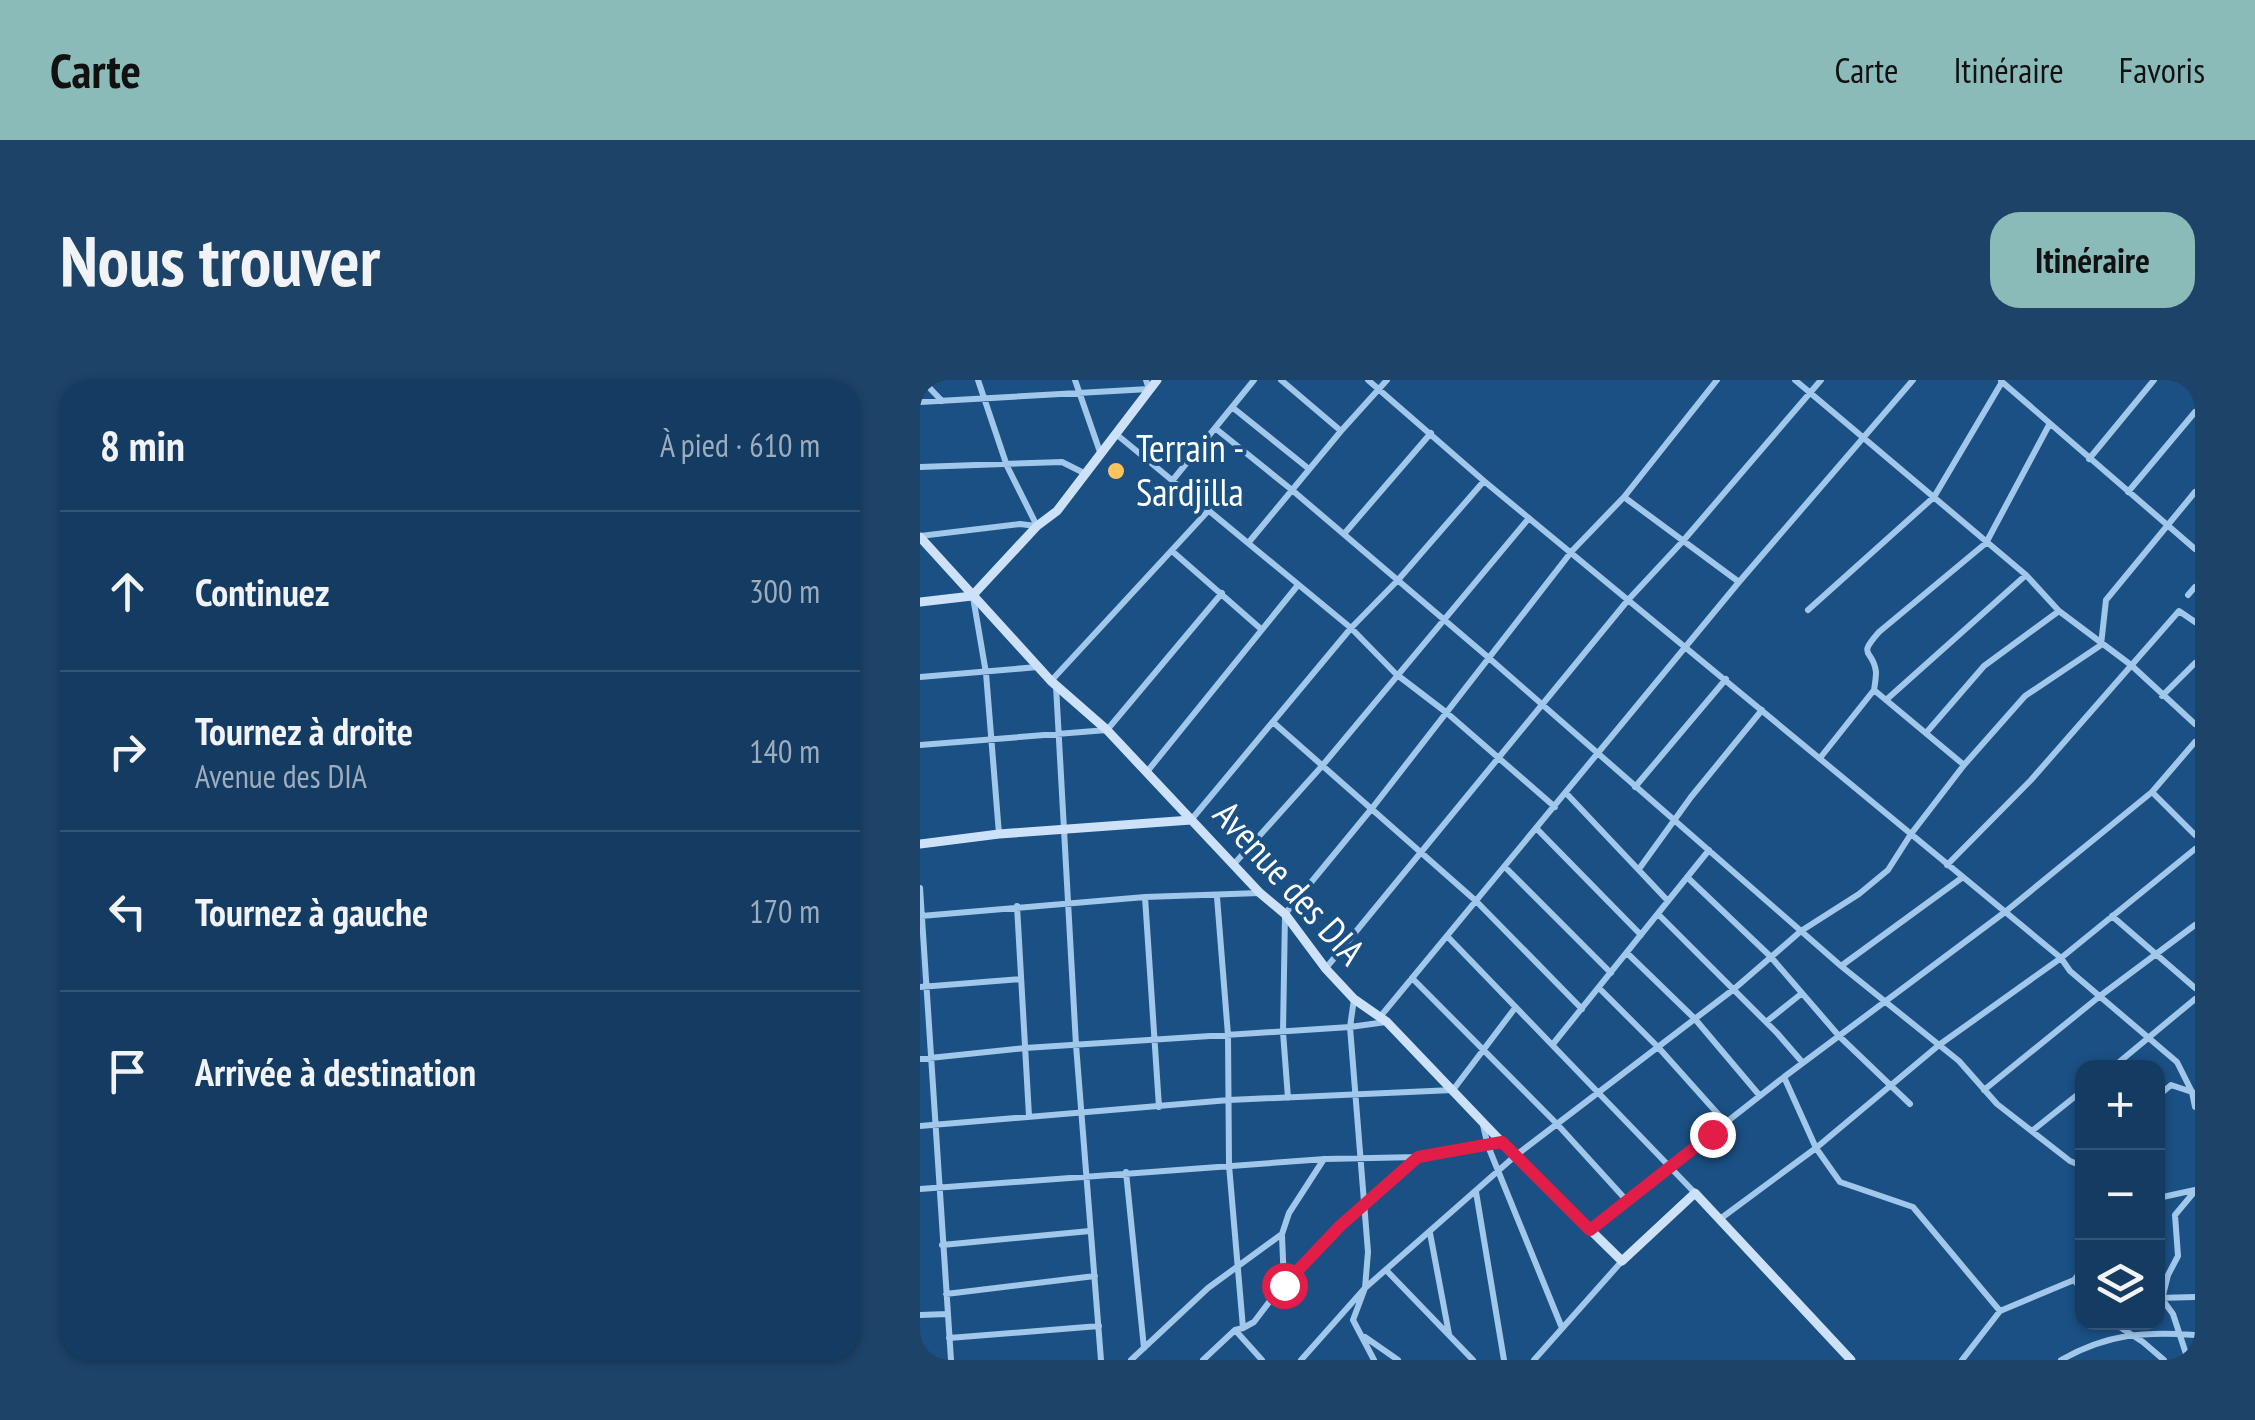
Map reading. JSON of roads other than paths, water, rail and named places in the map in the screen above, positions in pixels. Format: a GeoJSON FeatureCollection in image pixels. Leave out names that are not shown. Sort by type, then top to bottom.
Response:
{"type":"FeatureCollection","features":[{"type":"Feature","properties":{"kind":"street"},"geometry":{"type":"LineString","coordinates":[[922,380],[942,401]]}},
{"type":"Feature","properties":{"kind":"street"},"geometry":{"type":"LineString","coordinates":[[978,380],[1007,466],[1037,526]]}},
{"type":"Feature","properties":{"kind":"street"},"geometry":{"type":"LineString","coordinates":[[1075,380],[1100,452]]}},
{"type":"Feature","properties":{"kind":"street"},"geometry":{"type":"LineString","coordinates":[[1172,481],[1254,380]]}},
{"type":"Feature","properties":{"kind":"street"},"geometry":{"type":"LineString","coordinates":[[1281,380],[1340,430]]}},
{"type":"Feature","properties":{"kind":"street"},"geometry":{"type":"LineString","coordinates":[[1368,380],[2061,958],[2177,1062],[2194,1092],[2195,1107]]}},
{"type":"Feature","properties":{"kind":"street"},"geometry":{"type":"LineString","coordinates":[[1250,542],[1340,430],[1388,380]]}},
{"type":"Feature","properties":{"kind":"street"},"geometry":{"type":"LineString","coordinates":[[1288,1098],[1283,1032],[1284,914],[1373,808],[1572,552],[1624,497],[1716,380]]}},
{"type":"Feature","properties":{"kind":"street"},"geometry":{"type":"LineString","coordinates":[[1795,380],[2026,575],[2059,611],[2131,664],[2195,724]]}},
{"type":"Feature","properties":{"kind":"street"},"geometry":{"type":"LineString","coordinates":[[1326,969],[1628,600],[1684,541],[1821,380]]}},
{"type":"Feature","properties":{"kind":"street"},"geometry":{"type":"LineString","coordinates":[[920,1059],[1024,1048],[1350,1027],[1384,1020],[1412,978],[1596,755],[1913,380]]}},
{"type":"Feature","properties":{"kind":"street"},"geometry":{"type":"LineString","coordinates":[[2089,459],[2154,380]]}},
{"type":"Feature","properties":{"kind":"street"},"geometry":{"type":"LineString","coordinates":[[1808,610],[1934,497],[2001,381],[2195,549]]}},
{"type":"Feature","properties":{"kind":"street"},"geometry":{"type":"LineString","coordinates":[[920,402],[1080,393],[1151,383]]}},
{"type":"Feature","properties":{"kind":"street"},"geometry":{"type":"LineString","coordinates":[[920,602],[972,596],[1037,526],[1057,511],[1151,383]]}},
{"type":"Feature","properties":{"kind":"street"},"geometry":{"type":"LineString","coordinates":[[1232,407],[1309,470]]}},
{"type":"Feature","properties":{"kind":"street"},"geometry":{"type":"LineString","coordinates":[[2128,492],[2195,412]]}},
{"type":"Feature","properties":{"kind":"street"},"geometry":{"type":"LineString","coordinates":[[1820,758],[1874,690],[1876,673],[1865,654],[1866,648],[1878,632],[1986,543],[2049,426]]}},
{"type":"Feature","properties":{"kind":"street"},"geometry":{"type":"LineString","coordinates":[[1215,428],[1445,620],[1841,966],[1940,1044],[1984,1090],[2075,1163]]}},
{"type":"Feature","properties":{"kind":"street"},"geometry":{"type":"LineString","coordinates":[[1343,534],[1432,433]]}},
{"type":"Feature","properties":{"kind":"street"},"geometry":{"type":"LineString","coordinates":[[1116,434],[1250,542],[1351,628],[1396,674],[1555,806]]}},
{"type":"Feature","properties":{"kind":"street"},"geometry":{"type":"LineString","coordinates":[[920,467],[1062,462],[1084,473]]}},
{"type":"Feature","properties":{"kind":"street"},"geometry":{"type":"LineString","coordinates":[[920,844],[1191,820],[1351,628],[1484,480]]}},
{"type":"Feature","properties":{"kind":"street"},"geometry":{"type":"LineString","coordinates":[[1301,1360],[1364,1288],[1515,1156],[1734,989],[1801,931],[1859,894],[1888,870],[1964,765],[2025,696],[2101,645],[2106,600],[2195,492]]}},
{"type":"Feature","properties":{"kind":"street"},"geometry":{"type":"LineString","coordinates":[[1624,497],[1739,582]]}},
{"type":"Feature","properties":{"kind":"street"},"geometry":{"type":"LineString","coordinates":[[1101,1360],[1076,1045],[1066,830],[1054,684],[1209,510]]}},
{"type":"Feature","properties":{"kind":"street"},"geometry":{"type":"LineString","coordinates":[[1234,864],[1322,766],[1529,518]]}},
{"type":"Feature","properties":{"kind":"street"},"geometry":{"type":"LineString","coordinates":[[920,536],[1020,524],[1037,526]]}},
{"type":"Feature","properties":{"kind":"street","name":"Avenue des DIA"},"geometry":{"type":"LineString","coordinates":[[920,536],[1038,668],[1107,730],[1284,914],[1354,998],[1384,1020],[1622,1261]]}},
{"type":"Feature","properties":{"kind":"street"},"geometry":{"type":"LineString","coordinates":[[1172,551],[1262,629]]}},
{"type":"Feature","properties":{"kind":"street"},"geometry":{"type":"LineString","coordinates":[[1886,700],[2026,575]]}},
{"type":"Feature","properties":{"kind":"street"},"geometry":{"type":"LineString","coordinates":[[1146,773],[1298,584]]}},
{"type":"Feature","properties":{"kind":"street"},"geometry":{"type":"LineString","coordinates":[[2188,596],[2195,587]]}},
{"type":"Feature","properties":{"kind":"street"},"geometry":{"type":"LineString","coordinates":[[920,745],[1107,730],[1222,592]]}},
{"type":"Feature","properties":{"kind":"street"},"geometry":{"type":"LineString","coordinates":[[972,596],[986,673],[999,834]]}},
{"type":"Feature","properties":{"kind":"street"},"geometry":{"type":"LineString","coordinates":[[1926,733],[1984,666],[2059,611]]}},
{"type":"Feature","properties":{"kind":"street"},"geometry":{"type":"LineString","coordinates":[[1946,865],[2031,780],[2179,611],[2195,622]]}},
{"type":"Feature","properties":{"kind":"street"},"geometry":{"type":"LineString","coordinates":[[2162,696],[2195,664]]}},
{"type":"Feature","properties":{"kind":"street"},"geometry":{"type":"LineString","coordinates":[[920,678],[1038,668]]}},
{"type":"Feature","properties":{"kind":"street"},"geometry":{"type":"LineString","coordinates":[[1635,788],[1726,679]]}},
{"type":"Feature","properties":{"kind":"street"},"geometry":{"type":"LineString","coordinates":[[1874,690],[1964,765]]}},
{"type":"Feature","properties":{"kind":"street"},"geometry":{"type":"LineString","coordinates":[[1639,869],[1673,820],[1762,710]]}},
{"type":"Feature","properties":{"kind":"street"},"geometry":{"type":"LineString","coordinates":[[1274,723],[1476,901],[1582,1009]]}},
{"type":"Feature","properties":{"kind":"street"},"geometry":{"type":"LineString","coordinates":[[1590,1230],[1784,1077],[2004,912],[2152,792],[2195,742]]}},
{"type":"Feature","properties":{"kind":"street"},"geometry":{"type":"LineString","coordinates":[[2152,792],[2195,835]]}},
{"type":"Feature","properties":{"kind":"street"},"geometry":{"type":"LineString","coordinates":[[1566,794],[1668,901]]}},
{"type":"Feature","properties":{"kind":"street"},"geometry":{"type":"LineString","coordinates":[[1537,828],[1642,934]]}},
{"type":"Feature","properties":{"kind":"street"},"geometry":{"type":"LineString","coordinates":[[1720,1219],[1816,1148],[1940,1044],[2061,958],[2195,848]]}},
{"type":"Feature","properties":{"kind":"street"},"geometry":{"type":"LineString","coordinates":[[1552,1044],[1709,850]]}},
{"type":"Feature","properties":{"kind":"street"},"geometry":{"type":"LineString","coordinates":[[1505,867],[1611,972]]}},
{"type":"Feature","properties":{"kind":"street"},"geometry":{"type":"LineString","coordinates":[[1687,877],[1770,956],[1840,1036],[1910,1104]]}},
{"type":"Feature","properties":{"kind":"street"},"geometry":{"type":"LineString","coordinates":[[1841,966],[1963,878]]}},
{"type":"Feature","properties":{"kind":"street"},"geometry":{"type":"LineString","coordinates":[[920,888],[952,1360]]}},
{"type":"Feature","properties":{"kind":"street"},"geometry":{"type":"LineString","coordinates":[[921,916],[1145,897],[1260,893]]}},
{"type":"Feature","properties":{"kind":"street"},"geometry":{"type":"LineString","coordinates":[[1145,897],[1159,1107]]}},
{"type":"Feature","properties":{"kind":"street"},"geometry":{"type":"LineString","coordinates":[[1217,897],[1228,1036],[1229,1166],[1239,1329],[1262,1360]]}},
{"type":"Feature","properties":{"kind":"street"},"geometry":{"type":"LineString","coordinates":[[1017,906],[1028,1116]]}},
{"type":"Feature","properties":{"kind":"street"},"geometry":{"type":"LineString","coordinates":[[1658,914],[1803,1064]]}},
{"type":"Feature","properties":{"kind":"street"},"geometry":{"type":"LineString","coordinates":[[2112,916],[2195,988]]}},
{"type":"Feature","properties":{"kind":"street"},"geometry":{"type":"LineString","coordinates":[[1984,1090],[2195,925]]}},
{"type":"Feature","properties":{"kind":"street"},"geometry":{"type":"LineString","coordinates":[[1447,936],[1672,1167],[1850,1360]]}},
{"type":"Feature","properties":{"kind":"street"},"geometry":{"type":"LineString","coordinates":[[1627,952],[1695,1019],[1760,1096]]}},
{"type":"Feature","properties":{"kind":"street"},"geometry":{"type":"LineString","coordinates":[[1412,978],[1557,1124],[1628,1202]]}},
{"type":"Feature","properties":{"kind":"street"},"geometry":{"type":"LineString","coordinates":[[924,987],[1021,979]]}},
{"type":"Feature","properties":{"kind":"street"},"geometry":{"type":"LineString","coordinates":[[1599,988],[1726,1123]]}},
{"type":"Feature","properties":{"kind":"street"},"geometry":{"type":"LineString","coordinates":[[1766,1022],[1801,994]]}},
{"type":"Feature","properties":{"kind":"street"},"geometry":{"type":"LineString","coordinates":[[1354,998],[1350,1027],[1368,1252],[1364,1288],[1353,1320],[1374,1360]]}},
{"type":"Feature","properties":{"kind":"street"},"geometry":{"type":"LineString","coordinates":[[2122,1060],[2195,998]]}},
{"type":"Feature","properties":{"kind":"street"},"geometry":{"type":"LineString","coordinates":[[920,1126],[1229,1100],[1452,1090],[1515,1008]]}},
{"type":"Feature","properties":{"kind":"street"},"geometry":{"type":"LineString","coordinates":[[1784,1077],[1816,1148],[1840,1182],[1913,1206],[2000,1311]]}},
{"type":"Feature","properties":{"kind":"street"},"geometry":{"type":"LineString","coordinates":[[2165,1090],[2171,1085],[2194,1092]]}},
{"type":"Feature","properties":{"kind":"street"},"geometry":{"type":"LineString","coordinates":[[2032,1130],[2075,1096]]}},
{"type":"Feature","properties":{"kind":"street"},"geometry":{"type":"LineString","coordinates":[[1481,1120],[1562,1328]]}},
{"type":"Feature","properties":{"kind":"street"},"geometry":{"type":"LineString","coordinates":[[920,1188],[1325,1159],[1418,1157],[1502,1142]]}},
{"type":"Feature","properties":{"kind":"street"},"geometry":{"type":"LineString","coordinates":[[1203,1360],[1239,1329],[1254,1322],[1340,1226],[1418,1157]]}},
{"type":"Feature","properties":{"kind":"street"},"geometry":{"type":"LineString","coordinates":[[1284,1285],[1282,1234],[1289,1213],[1325,1159]]}},
{"type":"Feature","properties":{"kind":"street"},"geometry":{"type":"LineString","coordinates":[[1126,1172],[1144,1348]]}},
{"type":"Feature","properties":{"kind":"street"},"geometry":{"type":"LineString","coordinates":[[1476,1190],[1504,1360]]}},
{"type":"Feature","properties":{"kind":"street"},"geometry":{"type":"LineString","coordinates":[[2165,1196],[2195,1190]]}},
{"type":"Feature","properties":{"kind":"street"},"geometry":{"type":"LineString","coordinates":[[2165,1284],[2178,1256],[2175,1216],[2195,1190]]}},
{"type":"Feature","properties":{"kind":"street"},"geometry":{"type":"LineString","coordinates":[[1534,1360],[1622,1261],[1696,1193]]}},
{"type":"Feature","properties":{"kind":"street"},"geometry":{"type":"LineString","coordinates":[[942,1245],[1091,1231]]}},
{"type":"Feature","properties":{"kind":"street"},"geometry":{"type":"LineString","coordinates":[[1430,1232],[1450,1336]]}},
{"type":"Feature","properties":{"kind":"street"},"geometry":{"type":"LineString","coordinates":[[1131,1360],[1208,1288],[1282,1234]]}},
{"type":"Feature","properties":{"kind":"street"},"geometry":{"type":"LineString","coordinates":[[1386,1270],[1473,1360]]}},
{"type":"Feature","properties":{"kind":"street"},"geometry":{"type":"LineString","coordinates":[[946,1294],[1094,1276]]}},
{"type":"Feature","properties":{"kind":"street"},"geometry":{"type":"LineString","coordinates":[[1962,1360],[2000,1311],[2075,1286]]}},
{"type":"Feature","properties":{"kind":"street"},"geometry":{"type":"LineString","coordinates":[[2165,1298],[2195,1298]]}},
{"type":"Feature","properties":{"kind":"street"},"geometry":{"type":"LineString","coordinates":[[2165,1304],[2173,1314],[2188,1360]]}},
{"type":"Feature","properties":{"kind":"street"},"geometry":{"type":"LineString","coordinates":[[920,1315],[947,1314]]}},
{"type":"Feature","properties":{"kind":"street"},"geometry":{"type":"LineString","coordinates":[[1353,1320],[1367,1340],[1398,1360]]}},
{"type":"Feature","properties":{"kind":"street"},"geometry":{"type":"LineString","coordinates":[[948,1338],[1099,1326]]}},
{"type":"Feature","properties":{"kind":"street"},"geometry":{"type":"LineString","coordinates":[[2125,1330],[2164,1360]]}},
{"type":"Feature","properties":{"kind":"street"},"geometry":{"type":"LineString","coordinates":[[2061,1360],[2086,1347],[2131,1334],[2160,1331],[2195,1335]]}},
{"type":"Feature","properties":{"kind":"place","name":"Terrain - Sardjilla"},"geometry":{"type":"Point","coordinates":[1116,471]}}]}
